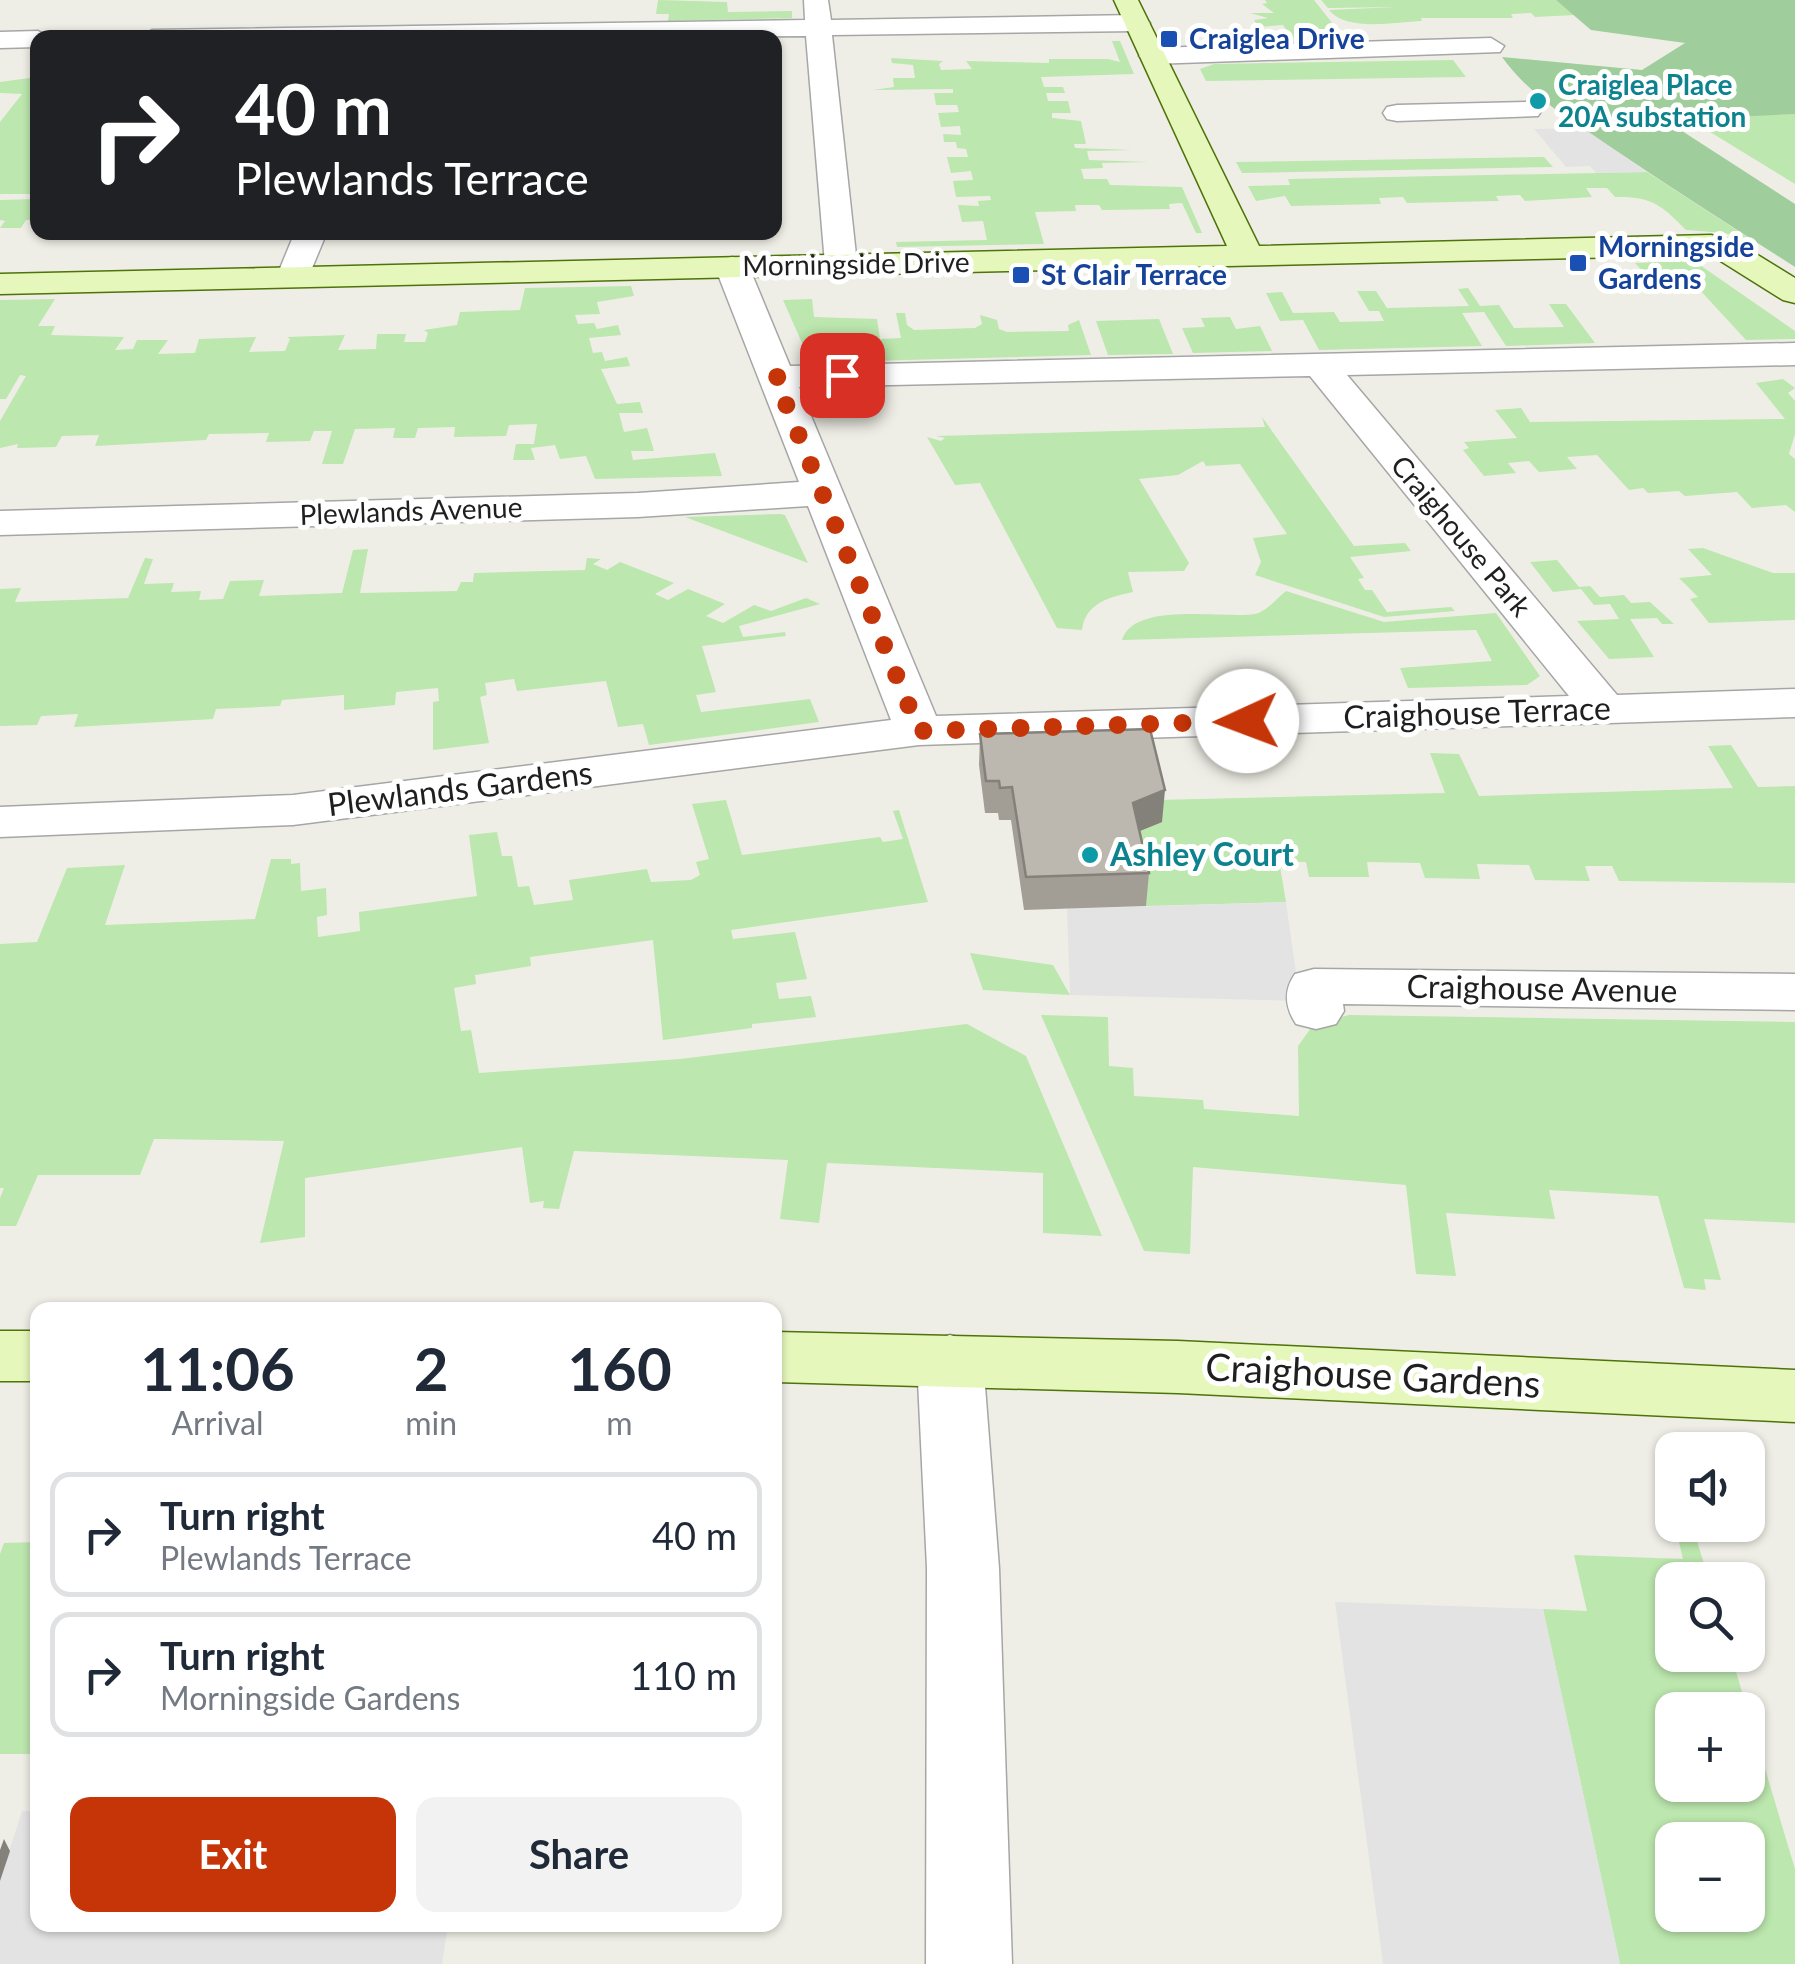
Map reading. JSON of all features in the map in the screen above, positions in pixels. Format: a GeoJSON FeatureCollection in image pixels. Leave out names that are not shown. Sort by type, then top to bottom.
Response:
{"type":"FeatureCollection","features":[{"type":"Feature","properties":{"kind":"street"},"geometry":{"type":"LineString","coordinates":[[342,30],[818,14],[1132,12],[1247,255]]}},
{"type":"Feature","properties":{"kind":"street"},"geometry":{"type":"LineString","coordinates":[[818,14],[841,264]]}},
{"type":"Feature","properties":{"kind":"street"},"geometry":{"type":"LineString","coordinates":[[0,40],[30,40]]}},
{"type":"Feature","properties":{"kind":"street"},"geometry":{"type":"LineString","coordinates":[[1152,56],[1489,63],[1537,120],[1396,113]]}},
{"type":"Feature","properties":{"kind":"street"},"geometry":{"type":"LineString","coordinates":[[294,278],[308,240]]}},
{"type":"Feature","properties":{"kind":"street","name":"Morningside Drive"},"geometry":{"type":"LineString","coordinates":[[0,284],[1711,245],[1724,248],[1795,293]]}},
{"type":"Feature","properties":{"kind":"street"},"geometry":{"type":"LineString","coordinates":[[732,267],[919,731]]}},
{"type":"Feature","properties":{"kind":"street"},"geometry":{"type":"LineString","coordinates":[[775,377],[1795,354]]}},
{"type":"Feature","properties":{"kind":"street","name":"Craighouse Park"},"geometry":{"type":"LineString","coordinates":[[1319,364],[1604,709]]}},
{"type":"Feature","properties":{"kind":"street","name":"Plewlands Avenue"},"geometry":{"type":"LineString","coordinates":[[0,523],[638,505],[822,493]]}},
{"type":"Feature","properties":{"kind":"street","name":"Craighouse Terrace"},"geometry":{"type":"LineString","coordinates":[[919,731],[1795,703]]}},
{"type":"Feature","properties":{"kind":"street","name":"Plewlands Gardens"},"geometry":{"type":"LineString","coordinates":[[0,822],[308,808],[919,731]]}},
{"type":"Feature","properties":{"kind":"street","name":"Craighouse Avenue"},"geometry":{"type":"LineString","coordinates":[[1316,1012],[1314,986],[1795,992]]}},
{"type":"Feature","properties":{"kind":"street"},"geometry":{"type":"LineString","coordinates":[[0,1356],[30,1356]]}},
{"type":"Feature","properties":{"kind":"street","name":"Craighouse Gardens"},"geometry":{"type":"LineString","coordinates":[[782,1357],[950,1360],[1795,1396]]}},
{"type":"Feature","properties":{"kind":"street"},"geometry":{"type":"LineString","coordinates":[[950,1360],[963,1568],[970,1964]]}},
{"type":"Feature","properties":{"kind":"green space"},"geometry":{"type":"Polygon","coordinates":[[[658,0],[727,2],[728,12],[792,11],[792,18],[668,21],[669,14],[656,14],[658,0]]]}},
{"type":"Feature","properties":{"kind":"green space"},"geometry":{"type":"Polygon","coordinates":[[[1265,0],[1314,0],[1337,29],[1322,29],[1328,37],[1322,38],[1325,42],[1215,46],[1213,43],[1267,42],[1263,34],[1289,34],[1283,25],[1259,27],[1254,20],[1268,18],[1250,13],[1274,13],[1262,4],[1267,3],[1265,0]]]}},
{"type":"Feature","properties":{"kind":"green space"},"geometry":{"type":"Polygon","coordinates":[[[1321,0],[1556,0],[1575,15],[1535,17],[1531,13],[1511,14],[1513,18],[1359,23],[1337,17],[1329,10],[1396,7],[1328,8],[1321,0]]]}},
{"type":"Feature","properties":{"kind":"green space"},"geometry":{"type":"Polygon","coordinates":[[[1556,0],[1795,0],[1795,114],[1665,120],[1795,204],[1795,267],[1576,125],[1514,72],[1502,57],[1642,70],[1685,43],[1591,30],[1556,0]]]}},
{"type":"Feature","properties":{"kind":"green space"},"geometry":{"type":"Polygon","coordinates":[[[1112,41],[1120,41],[1134,74],[1041,77],[1044,87],[1063,87],[1065,93],[1046,93],[1048,101],[1068,101],[1071,113],[1052,113],[1052,118],[1081,121],[1086,144],[1074,144],[1075,148],[1133,150],[1087,151],[1089,160],[1149,162],[1102,163],[1103,168],[1081,169],[1084,179],[1107,179],[1110,185],[1182,187],[1202,233],[1196,233],[1182,203],[1169,204],[1170,209],[1102,210],[1099,205],[1075,205],[1076,211],[1035,212],[1044,244],[897,247],[896,242],[987,240],[983,221],[962,222],[958,205],[979,206],[978,201],[991,200],[990,196],[956,197],[953,181],[973,180],[971,171],[951,173],[947,157],[968,157],[966,149],[957,148],[956,142],[944,142],[943,134],[961,135],[960,126],[941,127],[938,113],[959,112],[957,105],[936,105],[934,93],[953,93],[953,89],[873,90],[894,87],[893,78],[915,78],[913,65],[892,63],[891,58],[943,61],[939,64],[941,70],[972,69],[966,61],[1120,62],[1112,41]]]}},
{"type":"Feature","properties":{"kind":"green space"},"geometry":{"type":"Polygon","coordinates":[[[1453,60],[1466,77],[1206,81],[1200,69],[1214,64],[1453,60]]]}},
{"type":"Feature","properties":{"kind":"green space"},"geometry":{"type":"Polygon","coordinates":[[[30,78],[30,194],[0,194],[0,122],[22,94],[0,93],[0,82],[30,78]]]}},
{"type":"Feature","properties":{"kind":"green space"},"geometry":{"type":"Polygon","coordinates":[[[1795,114],[1795,184],[1684,116],[1795,114]]]}},
{"type":"Feature","properties":{"kind":"green space"},"geometry":{"type":"Polygon","coordinates":[[[1544,157],[1553,167],[1242,173],[1236,162],[1544,157]]]}},
{"type":"Feature","properties":{"kind":"green space"},"geometry":{"type":"Polygon","coordinates":[[[1647,172],[1758,244],[1725,233],[1686,230],[1654,203],[1615,197],[1607,188],[1586,188],[1592,197],[1525,201],[1520,195],[1496,196],[1499,201],[1407,203],[1403,197],[1379,198],[1381,204],[1291,206],[1285,196],[1256,201],[1248,186],[1290,185],[1288,179],[1647,172]]]}},
{"type":"Feature","properties":{"kind":"green space"},"geometry":{"type":"Polygon","coordinates":[[[30,199],[30,220],[21,228],[0,228],[5,221],[0,220],[0,200],[30,199]]]}},
{"type":"Feature","properties":{"kind":"green space"},"geometry":{"type":"Polygon","coordinates":[[[1694,261],[1795,331],[1795,339],[1746,340],[1699,289],[1685,286],[1675,276],[1644,273],[1635,263],[1694,261]]]}},
{"type":"Feature","properties":{"kind":"green space"},"geometry":{"type":"Polygon","coordinates":[[[631,286],[634,296],[597,302],[600,314],[575,315],[578,324],[594,323],[597,329],[618,325],[621,335],[589,338],[593,353],[602,352],[605,361],[627,357],[630,366],[601,369],[617,404],[640,402],[643,413],[619,413],[624,432],[647,428],[654,451],[631,451],[633,460],[715,453],[722,476],[595,479],[586,456],[560,459],[555,445],[531,448],[535,460],[513,460],[516,444],[534,444],[537,424],[509,425],[506,436],[454,437],[455,427],[418,428],[415,438],[393,438],[395,428],[355,429],[343,464],[322,464],[332,431],[314,431],[310,441],[266,442],[269,433],[209,434],[206,440],[95,446],[99,435],[62,436],[56,447],[17,448],[18,444],[0,448],[0,421],[26,376],[20,375],[6,399],[0,399],[0,300],[55,299],[38,326],[55,326],[51,335],[124,337],[115,350],[133,349],[137,340],[168,340],[158,354],[195,353],[199,339],[256,337],[249,352],[285,351],[290,339],[287,337],[345,335],[338,350],[376,349],[377,334],[406,334],[404,342],[425,342],[428,333],[424,330],[457,325],[460,312],[520,310],[525,288],[631,286]]]}},
{"type":"Feature","properties":{"kind":"green space"},"geometry":{"type":"Polygon","coordinates":[[[1468,288],[1480,306],[1499,305],[1514,328],[1564,327],[1549,304],[1566,304],[1595,343],[1506,346],[1484,312],[1462,313],[1482,346],[1319,350],[1303,320],[1280,321],[1266,293],[1282,292],[1293,313],[1334,312],[1340,322],[1384,321],[1379,311],[1369,311],[1357,291],[1376,291],[1387,308],[1469,306],[1458,289],[1468,288]]]}},
{"type":"Feature","properties":{"kind":"green space"},"geometry":{"type":"Polygon","coordinates":[[[812,299],[814,317],[877,319],[880,339],[901,338],[896,313],[905,313],[907,325],[914,330],[975,328],[982,324],[980,315],[997,320],[999,329],[1007,332],[1069,331],[1068,325],[1079,320],[1091,355],[830,362],[806,352],[783,300],[812,299]]]}},
{"type":"Feature","properties":{"kind":"green space"},"geometry":{"type":"Polygon","coordinates":[[[1230,317],[1236,329],[1260,326],[1272,351],[1193,353],[1182,328],[1205,327],[1201,318],[1230,317]]]}},
{"type":"Feature","properties":{"kind":"green space"},"geometry":{"type":"Polygon","coordinates":[[[1159,319],[1173,354],[1108,355],[1096,321],[1159,319]]]}},
{"type":"Feature","properties":{"kind":"green space"},"geometry":{"type":"Polygon","coordinates":[[[1783,379],[1795,388],[1788,393],[1795,401],[1795,434],[1789,454],[1795,459],[1795,512],[1786,505],[1752,508],[1737,492],[1685,496],[1679,491],[1629,490],[1597,455],[1567,457],[1577,469],[1539,472],[1529,461],[1508,463],[1516,473],[1484,476],[1463,450],[1469,448],[1464,442],[1517,438],[1495,410],[1521,408],[1530,422],[1785,419],[1756,383],[1783,379]]]}},
{"type":"Feature","properties":{"kind":"green space"},"geometry":{"type":"Polygon","coordinates":[[[1262,417],[1354,546],[1405,543],[1411,551],[1350,557],[1364,578],[1358,579],[1365,590],[1372,590],[1387,612],[1451,607],[1455,611],[1384,617],[1255,575],[1261,562],[1253,538],[1287,534],[1240,464],[1206,466],[1203,461],[1178,475],[1139,479],[1189,563],[1184,571],[1128,572],[1133,592],[1093,607],[1082,630],[1057,628],[980,483],[955,485],[927,437],[941,441],[945,438],[936,436],[1265,427],[1262,417]]]}},
{"type":"Feature","properties":{"kind":"green space"},"geometry":{"type":"Polygon","coordinates":[[[780,514],[785,515],[808,563],[685,517],[780,514]]]}},
{"type":"Feature","properties":{"kind":"green space"},"geometry":{"type":"Polygon","coordinates":[[[1703,548],[1773,573],[1795,573],[1795,620],[1709,623],[1690,599],[1698,597],[1679,578],[1712,575],[1688,549],[1703,548]]]}},
{"type":"Feature","properties":{"kind":"green space"},"geometry":{"type":"Polygon","coordinates":[[[368,549],[360,593],[457,591],[461,582],[473,582],[474,573],[585,570],[587,558],[601,559],[593,564],[607,570],[620,562],[674,583],[655,594],[668,600],[688,589],[725,604],[706,616],[723,623],[754,605],[771,611],[806,598],[820,604],[739,626],[743,637],[785,632],[786,636],[702,646],[716,692],[696,695],[701,712],[810,699],[819,722],[649,745],[643,724],[618,727],[606,681],[517,691],[514,679],[485,683],[487,695],[480,697],[489,743],[433,750],[433,702],[439,701],[438,688],[396,692],[395,705],[344,710],[344,695],[282,700],[280,706],[216,709],[213,719],[74,727],[78,714],[41,716],[37,725],[0,726],[0,589],[21,588],[15,602],[128,598],[145,558],[153,559],[144,584],[174,583],[171,592],[201,591],[199,600],[223,599],[230,581],[264,580],[259,596],[342,593],[353,550],[368,549]]]}},
{"type":"Feature","properties":{"kind":"green space"},"geometry":{"type":"Polygon","coordinates":[[[1557,560],[1579,587],[1590,586],[1600,597],[1624,595],[1631,603],[1650,602],[1674,624],[1662,624],[1657,618],[1630,619],[1654,657],[1609,659],[1577,621],[1619,619],[1610,604],[1594,605],[1581,589],[1553,592],[1530,562],[1557,560]]]}},
{"type":"Feature","properties":{"kind":"green space"},"geometry":{"type":"Polygon","coordinates":[[[1286,591],[1384,622],[1496,613],[1540,676],[1527,685],[1408,688],[1400,668],[1492,661],[1476,630],[1122,640],[1130,628],[1143,620],[1161,616],[1259,613],[1286,591]]]}},
{"type":"Feature","properties":{"kind":"green space"},"geometry":{"type":"Polygon","coordinates":[[[1731,745],[1758,787],[1795,786],[1795,883],[1619,881],[1612,866],[1585,866],[1590,881],[1535,880],[1529,865],[1477,864],[1480,879],[1425,878],[1420,863],[1367,862],[1369,877],[1309,877],[1306,862],[1279,861],[1286,902],[1146,906],[1129,831],[1157,800],[1445,793],[1430,753],[1459,754],[1479,796],[1733,788],[1708,746],[1731,745]]]}},
{"type":"Feature","properties":{"kind":"green space"},"geometry":{"type":"Polygon","coordinates":[[[726,800],[742,855],[880,837],[883,842],[903,839],[893,811],[899,810],[928,902],[731,930],[733,939],[795,932],[807,979],[776,983],[779,999],[811,996],[816,1017],[752,1024],[752,1028],[663,1040],[653,940],[530,957],[531,966],[475,975],[476,984],[454,988],[461,1031],[471,1030],[479,1073],[680,1059],[967,1024],[1026,1056],[1102,1236],[1043,1233],[1043,1173],[827,1163],[819,1223],[780,1219],[788,1160],[574,1151],[559,1209],[543,1208],[544,1201],[530,1203],[522,1147],[305,1178],[305,1237],[260,1243],[284,1141],[154,1139],[140,1175],[38,1175],[16,1226],[0,1226],[4,1188],[0,1188],[0,944],[37,942],[67,868],[125,865],[105,925],[255,919],[271,859],[291,859],[291,864],[300,863],[301,891],[326,888],[327,915],[317,917],[318,937],[360,931],[359,912],[477,896],[469,835],[497,832],[502,856],[512,856],[518,887],[529,886],[534,905],[573,900],[569,880],[647,869],[651,882],[691,880],[700,875],[696,862],[709,859],[692,804],[726,800]]]}},
{"type":"Feature","properties":{"kind":"green space"},"geometry":{"type":"Polygon","coordinates":[[[970,953],[1053,965],[1070,995],[983,990],[970,953]]]}},
{"type":"Feature","properties":{"kind":"green space"},"geometry":{"type":"Polygon","coordinates":[[[1041,1015],[1108,1017],[1109,1066],[1133,1068],[1134,1096],[1203,1100],[1204,1109],[1299,1116],[1298,1046],[1314,1024],[1349,1015],[1795,1022],[1795,1223],[1704,1219],[1721,1280],[1704,1279],[1706,1290],[1684,1288],[1658,1196],[1549,1190],[1555,1219],[1446,1213],[1456,1276],[1416,1274],[1406,1185],[1193,1167],[1190,1254],[1144,1251],[1041,1015]]]}},
{"type":"Feature","properties":{"kind":"green space"},"geometry":{"type":"Polygon","coordinates":[[[30,1542],[30,1754],[0,1754],[0,1554],[4,1543],[30,1542]]]}},
{"type":"Feature","properties":{"kind":"green space"},"geometry":{"type":"Polygon","coordinates":[[[1679,1542],[1697,1542],[1703,1562],[1655,1562],[1655,1672],[1736,1672],[1742,1692],[1655,1692],[1655,1802],[1765,1802],[1765,1769],[1795,1869],[1795,1964],[1620,1964],[1543,1609],[1587,1611],[1574,1555],[1683,1559],[1679,1542]]]}},
{"type":"Feature","properties":{"kind":"shaded area"},"geometry":{"type":"Polygon","coordinates":[[[1583,128],[1647,172],[1596,173],[1590,166],[1566,167],[1534,129],[1583,128]]]}},
{"type":"Feature","properties":{"kind":"shaded area"},"geometry":{"type":"Polygon","coordinates":[[[1286,902],[1300,1001],[1070,995],[1067,909],[1286,902]]]}},
{"type":"Feature","properties":{"kind":"shaded area"},"geometry":{"type":"Polygon","coordinates":[[[1335,1602],[1543,1609],[1620,1964],[1383,1964],[1335,1602]]]}},
{"type":"Feature","properties":{"kind":"shaded area"},"geometry":{"type":"Polygon","coordinates":[[[22,1811],[30,1811],[30,1932],[447,1932],[442,1964],[0,1964],[0,1880],[22,1811]]]}},
{"type":"Feature","properties":{"kind":"building"},"geometry":{"type":"Polygon","coordinates":[[[1150,729],[1165,790],[1133,803],[1149,873],[1026,877],[1012,787],[1000,788],[999,781],[986,781],[980,734],[1150,729]]]}},
{"type":"Feature","properties":{"kind":"place","name":"Craiglea Drive"},"geometry":{"type":"Point","coordinates":[1169,39]}},
{"type":"Feature","properties":{"kind":"place","name":"Craiglea Place 20A substation"},"geometry":{"type":"Point","coordinates":[1538,101]}},
{"type":"Feature","properties":{"kind":"place","name":"Morningside Gardens"},"geometry":{"type":"Point","coordinates":[1578,263]}},
{"type":"Feature","properties":{"kind":"place","name":"St Clair Terrace"},"geometry":{"type":"Point","coordinates":[1021,275]}},
{"type":"Feature","properties":{"kind":"place","name":"Ashley Court"},"geometry":{"type":"Point","coordinates":[1090,855]}},
{"type":"Feature","properties":{"kind":"route"},"geometry":{"type":"LineString","coordinates":[[842,375],[775,377],[919,731],[1247,721]]}}]}
